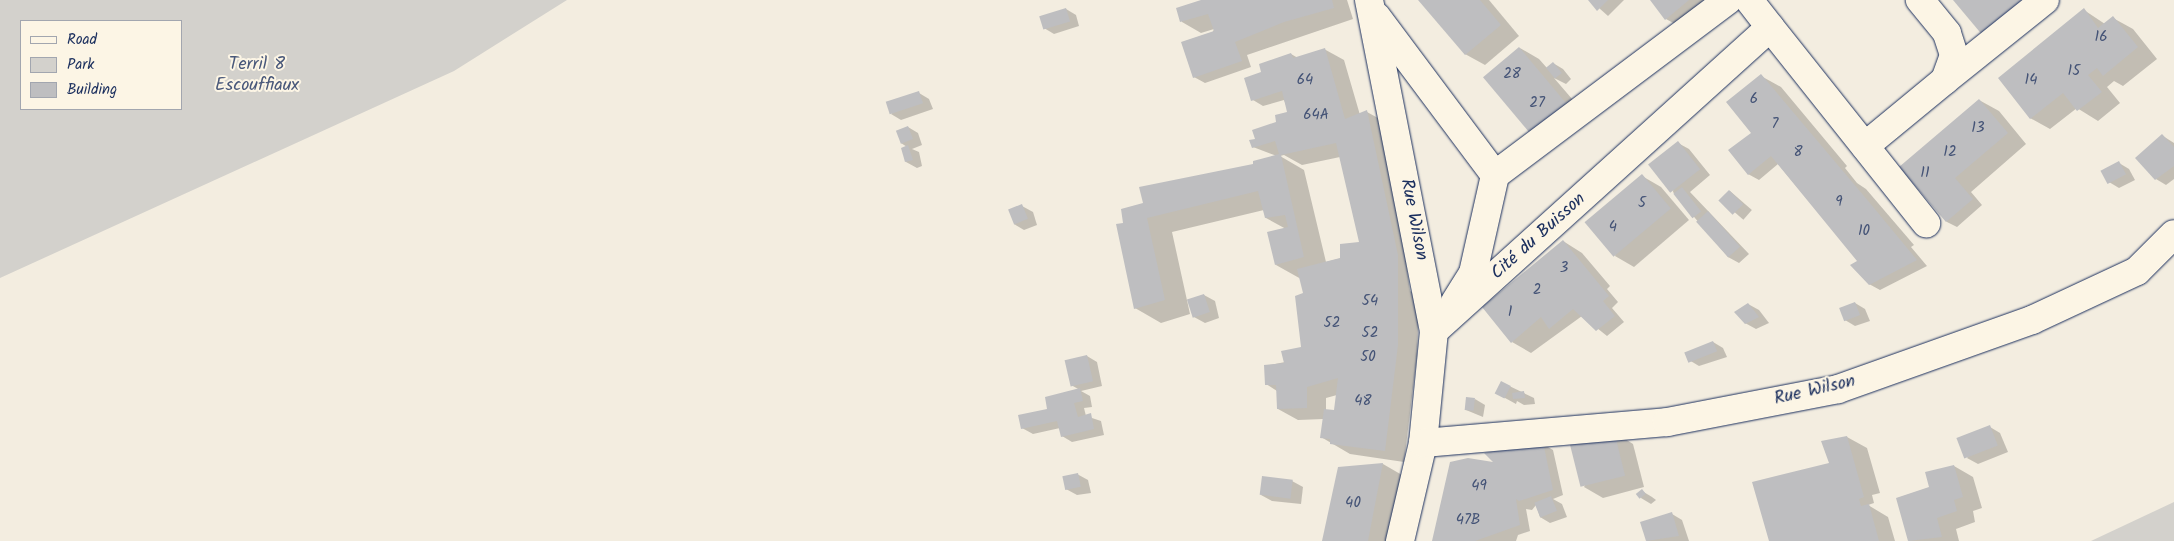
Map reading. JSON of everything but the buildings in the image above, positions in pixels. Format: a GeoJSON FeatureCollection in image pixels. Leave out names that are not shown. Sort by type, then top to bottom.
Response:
{"type":"FeatureCollection","features":[{"type":"Feature","properties":{"kind":"street"},"geometry":{"type":"LineString","coordinates":[[1370,5],[1495,175],[1728,0]]}},
{"type":"Feature","properties":{"kind":"street"},"geometry":{"type":"LineString","coordinates":[[1749,0],[1926,223]]}},
{"type":"Feature","properties":{"kind":"street"},"geometry":{"type":"LineString","coordinates":[[1920,0],[1947,33],[1952,48],[1954,55],[1944,80]]}},
{"type":"Feature","properties":{"kind":"street"},"geometry":{"type":"LineString","coordinates":[[1865,146],[2045,0]]}},
{"type":"Feature","properties":{"kind":"street","name":"Rue Wilson"},"geometry":{"type":"LineString","coordinates":[[1370,5],[1434,331],[1423,443],[1400,541]]}},
{"type":"Feature","properties":{"kind":"street","name":"Cité du Buisson"},"geometry":{"type":"LineString","coordinates":[[1434,331],[1770,27]]}},
{"type":"Feature","properties":{"kind":"street","name":"Cité du Buisson"},"geometry":{"type":"LineString","coordinates":[[1434,331],[1473,273],[1495,175]]}},
{"type":"Feature","properties":{"kind":"street","name":"Rue Wilson"},"geometry":{"type":"LineString","coordinates":[[1423,443],[1667,422],[1838,389],[2041,316],[2137,271],[2174,234]]}},
{"type":"Feature","properties":{"kind":"green space","name":"Terril 8 Escouffiaux"},"geometry":{"type":"Polygon","coordinates":[[[0,0],[567,0],[454,71],[0,278],[0,0]]]}},
{"type":"Feature","properties":{"kind":"green space"},"geometry":{"type":"Polygon","coordinates":[[[2174,502],[2174,541],[2091,541],[2174,502]]]}}]}
